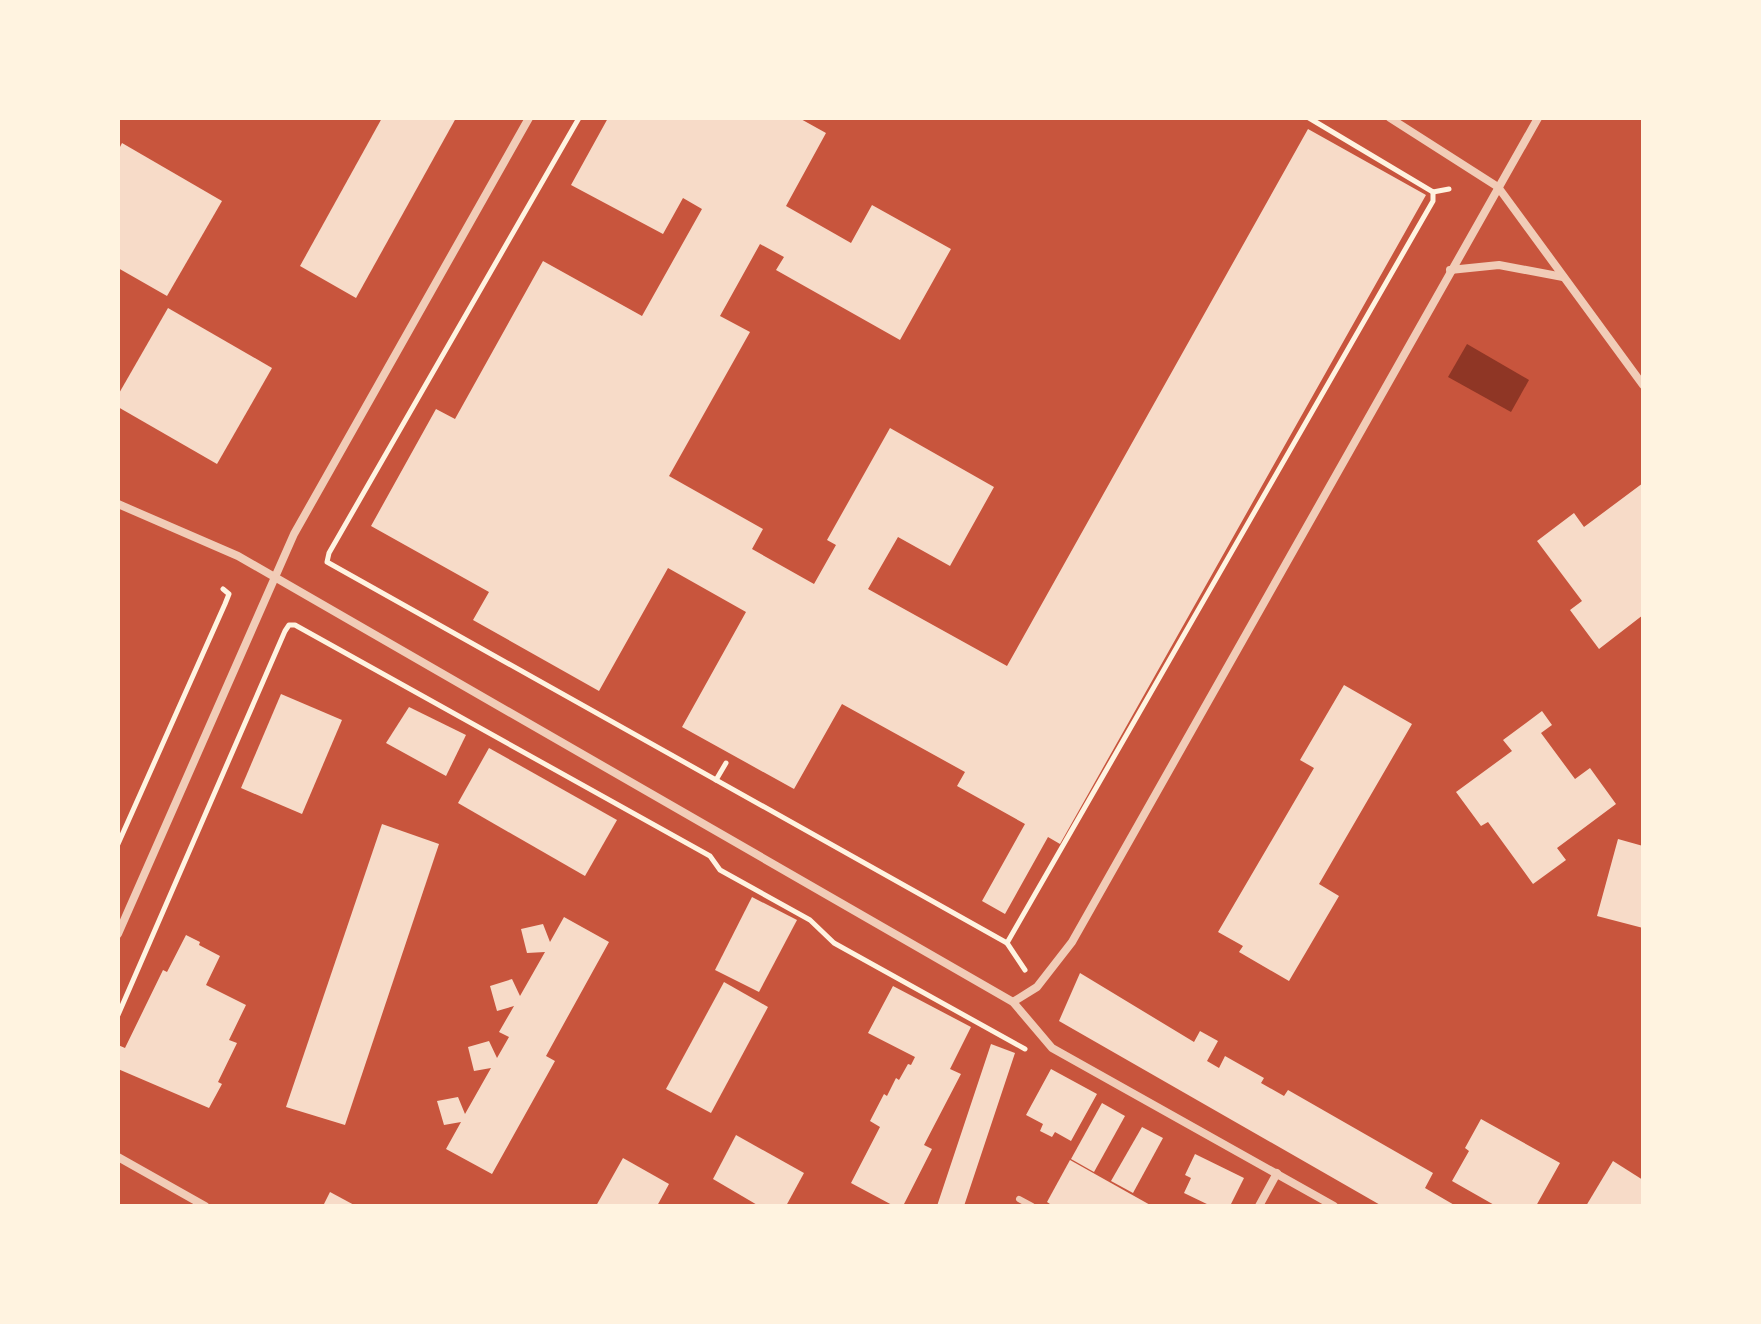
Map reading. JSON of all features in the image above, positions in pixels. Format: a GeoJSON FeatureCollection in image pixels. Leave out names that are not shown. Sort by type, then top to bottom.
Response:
{"type":"FeatureCollection","features":[{"type":"Feature","properties":{"kind":"street"},"geometry":{"type":"LineString","coordinates":[[118,934],[294,534],[529,118]]}},
{"type":"Feature","properties":{"kind":"street"},"geometry":{"type":"LineString","coordinates":[[1390,118],[1498,187],[1643,385]]}},
{"type":"Feature","properties":{"kind":"street"},"geometry":{"type":"LineString","coordinates":[[1013,1002],[1037,987],[1072,942],[1538,118]]}},
{"type":"Feature","properties":{"kind":"street"},"geometry":{"type":"LineString","coordinates":[[1450,270],[1499,265],[1563,277]]}},
{"type":"Feature","properties":{"kind":"street"},"geometry":{"type":"LineString","coordinates":[[118,504],[238,556],[1013,1002],[1052,1048],[1334,1206]]}},
{"type":"Feature","properties":{"kind":"street"},"geometry":{"type":"LineString","coordinates":[[118,1157],[205,1206]]}},
{"type":"Feature","properties":{"kind":"street"},"geometry":{"type":"LineString","coordinates":[[1259,1206],[1277,1173]]}},
{"type":"Feature","properties":{"kind":"lane"},"geometry":{"type":"LineString","coordinates":[[1019,1199],[1032,1206]]}},
{"type":"Feature","properties":{"kind":"path"},"geometry":{"type":"LineString","coordinates":[[579,118],[329,553],[327,562],[1007,943],[1433,201],[1433,192],[1427,186],[1309,118]]}},
{"type":"Feature","properties":{"kind":"path"},"geometry":{"type":"LineString","coordinates":[[1433,192],[1449,189]]}},
{"type":"Feature","properties":{"kind":"path"},"geometry":{"type":"LineString","coordinates":[[118,844],[225,604],[229,594],[223,589]]}},
{"type":"Feature","properties":{"kind":"path"},"geometry":{"type":"LineString","coordinates":[[118,1015],[285,631],[289,625],[295,625],[710,856],[720,870],[810,920],[834,943],[1029,1052]]}},
{"type":"Feature","properties":{"kind":"path"},"geometry":{"type":"LineString","coordinates":[[716,780],[726,763]]}},
{"type":"Feature","properties":{"kind":"shaded area"},"geometry":{"type":"Polygon","coordinates":[[[1467,344],[1529,380],[1511,412],[1448,377],[1467,344]]]}},
{"type":"Feature","properties":{"kind":"building"},"geometry":{"type":"Polygon","coordinates":[[[382,118],[456,118],[356,298],[300,266],[382,118]]]}},
{"type":"Feature","properties":{"kind":"building"},"geometry":{"type":"Polygon","coordinates":[[[608,118],[799,118],[826,133],[786,206],[851,243],[872,205],[951,249],[900,340],[776,270],[784,257],[760,244],[720,316],[750,332],[669,476],[763,529],[752,549],[814,584],[836,545],[827,540],[890,428],[994,487],[950,566],[898,537],[868,589],[1007,666],[1308,129],[1426,195],[1060,844],[1048,837],[1005,914],[982,901],[1025,824],[957,786],[965,772],[842,704],[794,789],[682,727],[746,612],[668,568],[599,691],[473,620],[489,592],[371,526],[436,409],[455,419],[543,261],[642,316],[702,209],[683,198],[663,234],[571,185],[608,118]]]}},
{"type":"Feature","properties":{"kind":"building"},"geometry":{"type":"Polygon","coordinates":[[[122,143],[222,201],[167,296],[118,268],[118,151],[122,143]]]}},
{"type":"Feature","properties":{"kind":"building"},"geometry":{"type":"Polygon","coordinates":[[[168,308],[272,368],[217,464],[118,407],[118,395],[168,308]]]}},
{"type":"Feature","properties":{"kind":"building"},"geometry":{"type":"Polygon","coordinates":[[[1643,483],[1643,615],[1599,649],[1570,610],[1582,601],[1537,541],[1574,513],[1584,527],[1643,483]]]}},
{"type":"Feature","properties":{"kind":"building"},"geometry":{"type":"Polygon","coordinates":[[[1344,685],[1412,724],[1319,884],[1339,896],[1289,981],[1239,952],[1243,946],[1218,932],[1314,768],[1300,760],[1344,685]]]}},
{"type":"Feature","properties":{"kind":"building"},"geometry":{"type":"Polygon","coordinates":[[[281,694],[342,720],[302,814],[241,788],[281,694]]]}},
{"type":"Feature","properties":{"kind":"building"},"geometry":{"type":"Polygon","coordinates":[[[409,707],[466,735],[446,776],[386,743],[409,707]]]}},
{"type":"Feature","properties":{"kind":"building"},"geometry":{"type":"Polygon","coordinates":[[[1542,711],[1552,725],[1541,733],[1575,779],[1590,768],[1616,804],[1557,848],[1566,860],[1533,884],[1488,822],[1481,826],[1456,792],[1512,751],[1503,740],[1542,711]]]}},
{"type":"Feature","properties":{"kind":"building"},"geometry":{"type":"Polygon","coordinates":[[[489,748],[617,820],[585,876],[458,803],[489,748]]]}},
{"type":"Feature","properties":{"kind":"building"},"geometry":{"type":"Polygon","coordinates":[[[382,824],[439,844],[345,1125],[286,1107],[382,824]]]}},
{"type":"Feature","properties":{"kind":"building"},"geometry":{"type":"Polygon","coordinates":[[[1618,839],[1643,846],[1643,928],[1597,916],[1618,839]]]}},
{"type":"Feature","properties":{"kind":"building"},"geometry":{"type":"Polygon","coordinates":[[[752,897],[797,920],[759,992],[715,970],[752,897]]]}},
{"type":"Feature","properties":{"kind":"building"},"geometry":{"type":"Polygon","coordinates":[[[564,917],[609,942],[546,1056],[555,1061],[492,1174],[446,1149],[461,1122],[444,1125],[437,1101],[458,1097],[465,1114],[491,1068],[474,1071],[468,1047],[489,1041],[497,1058],[509,1037],[499,1032],[514,1006],[497,1011],[490,986],[512,979],[520,996],[545,952],[527,953],[521,929],[543,924],[550,942],[564,917]]]}},
{"type":"Feature","properties":{"kind":"building"},"geometry":{"type":"Polygon","coordinates":[[[186,935],[220,956],[206,985],[246,1005],[229,1040],[237,1043],[218,1082],[222,1084],[209,1108],[118,1069],[118,1045],[125,1048],[163,970],[167,972],[186,935]]]}},
{"type":"Feature","properties":{"kind":"building"},"geometry":{"type":"Polygon","coordinates":[[[1080,973],[1194,1042],[1200,1031],[1218,1041],[1207,1061],[1219,1068],[1225,1056],[1264,1078],[1261,1083],[1284,1096],[1288,1090],[1433,1173],[1425,1188],[1456,1206],[1382,1206],[1059,1021],[1080,973]]]}},
{"type":"Feature","properties":{"kind":"building"},"geometry":{"type":"Polygon","coordinates":[[[724,982],[768,1007],[711,1113],[666,1089],[724,982]]]}},
{"type":"Feature","properties":{"kind":"building"},"geometry":{"type":"Polygon","coordinates":[[[893,986],[971,1027],[950,1069],[961,1074],[924,1145],[932,1149],[903,1206],[894,1206],[851,1183],[880,1127],[870,1121],[884,1094],[887,1096],[896,1078],[899,1080],[915,1057],[868,1033],[893,986]]]}},
{"type":"Feature","properties":{"kind":"building"},"geometry":{"type":"Polygon","coordinates":[[[991,1044],[1015,1053],[964,1206],[937,1206],[991,1044]]]}},
{"type":"Feature","properties":{"kind":"building"},"geometry":{"type":"Polygon","coordinates":[[[1051,1069],[1097,1094],[1071,1141],[1055,1132],[1052,1137],[1040,1131],[1043,1124],[1026,1115],[1051,1069]]]}},
{"type":"Feature","properties":{"kind":"building"},"geometry":{"type":"Polygon","coordinates":[[[1102,1103],[1125,1116],[1094,1172],[1071,1159],[1102,1103]]]}},
{"type":"Feature","properties":{"kind":"building"},"geometry":{"type":"Polygon","coordinates":[[[1481,1119],[1560,1163],[1536,1206],[1496,1206],[1452,1181],[1469,1151],[1465,1148],[1481,1119]]]}},
{"type":"Feature","properties":{"kind":"building"},"geometry":{"type":"Polygon","coordinates":[[[1142,1127],[1163,1138],[1133,1193],[1111,1181],[1142,1127]]]}},
{"type":"Feature","properties":{"kind":"building"},"geometry":{"type":"Polygon","coordinates":[[[736,1135],[804,1173],[786,1206],[759,1206],[713,1179],[736,1135]]]}},
{"type":"Feature","properties":{"kind":"building"},"geometry":{"type":"Polygon","coordinates":[[[1195,1154],[1244,1178],[1230,1206],[1211,1206],[1184,1193],[1191,1178],[1185,1175],[1195,1154]]]}},
{"type":"Feature","properties":{"kind":"building"},"geometry":{"type":"Polygon","coordinates":[[[623,1158],[669,1184],[657,1206],[596,1206],[623,1158]]]}},
{"type":"Feature","properties":{"kind":"building"},"geometry":{"type":"Polygon","coordinates":[[[1070,1160],[1152,1206],[1053,1206],[1047,1202],[1070,1160]]]}},
{"type":"Feature","properties":{"kind":"building"},"geometry":{"type":"Polygon","coordinates":[[[1613,1161],[1643,1180],[1641,1206],[1586,1206],[1613,1161]]]}},
{"type":"Feature","properties":{"kind":"building"},"geometry":{"type":"Polygon","coordinates":[[[330,1192],[356,1206],[323,1206],[330,1192]]]}}]}
